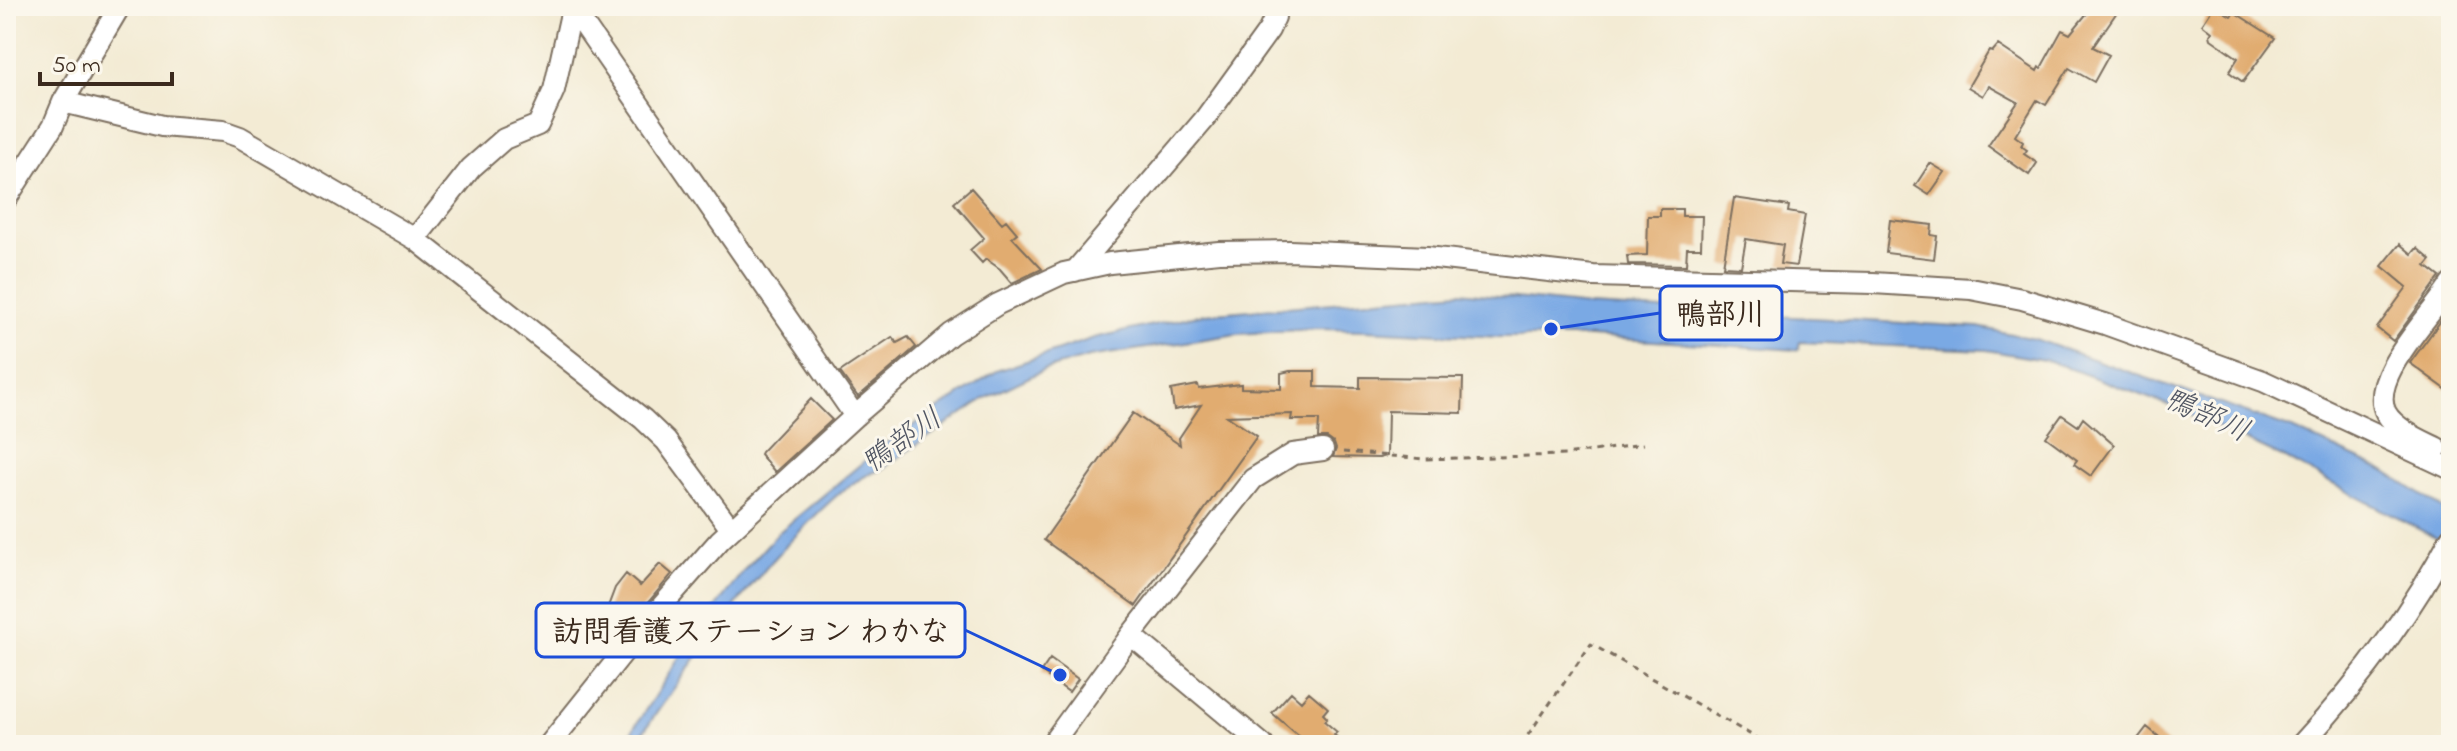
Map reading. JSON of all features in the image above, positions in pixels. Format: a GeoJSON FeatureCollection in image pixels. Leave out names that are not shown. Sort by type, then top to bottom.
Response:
{"type":"FeatureCollection","features":[{"type":"Feature","properties":{"kind":"street"},"geometry":{"type":"LineString","coordinates":[[6,199],[53,126],[63,102],[120,6]]}},
{"type":"Feature","properties":{"kind":"street"},"geometry":{"type":"LineString","coordinates":[[1075,271],[1204,120],[1269,30],[1275,17],[1274,6]]}},
{"type":"Feature","properties":{"kind":"street"},"geometry":{"type":"LineString","coordinates":[[415,239],[471,168],[504,139],[538,125],[554,90],[572,7]]}},
{"type":"Feature","properties":{"kind":"street"},"geometry":{"type":"LineString","coordinates":[[572,7],[855,416]]}},
{"type":"Feature","properties":{"kind":"street"},"geometry":{"type":"LineString","coordinates":[[63,102],[162,126],[223,131],[240,137],[415,239],[643,419],[666,441],[731,529]]}},
{"type":"Feature","properties":{"kind":"street"},"geometry":{"type":"LineString","coordinates":[[549,745],[645,625],[731,529],[855,416],[951,334],[998,304],[1064,273],[1110,263],[1219,252],[1290,251],[1427,257],[1593,276],[1873,283],[1971,289],[2022,299],[2105,324],[2263,381],[2451,469]]}},
{"type":"Feature","properties":{"kind":"street"},"geometry":{"type":"LineString","coordinates":[[2451,284],[2394,362],[2383,398],[2386,414],[2407,432],[2451,456]]}},
{"type":"Feature","properties":{"kind":"street"},"geometry":{"type":"LineString","coordinates":[[1051,745],[1131,635],[1253,479],[1293,454],[1323,450]]}},
{"type":"Feature","properties":{"kind":"street"},"geometry":{"type":"LineString","coordinates":[[2301,745],[2384,645],[2427,583],[2451,537]]}},
{"type":"Feature","properties":{"kind":"street"},"geometry":{"type":"LineString","coordinates":[[1131,635],[1263,745]]}},
{"type":"Feature","properties":{"kind":"path"},"geometry":{"type":"LineString","coordinates":[[1323,450],[1425,459],[1565,455],[1643,444]]}},
{"type":"Feature","properties":{"kind":"path"},"geometry":{"type":"LineString","coordinates":[[1521,745],[1591,644],[1769,745]]}},
{"type":"Feature","properties":{"kind":"water"},"geometry":{"type":"Polygon","coordinates":[[[1460,292],[1589,306],[1978,327],[2035,339],[2292,429],[2383,470],[2451,514],[2451,546],[2284,458],[2181,410],[2050,361],[1986,350],[1800,342],[1798,350],[1589,337],[1499,337],[1366,330],[1316,329],[1237,334],[1089,357],[1044,370],[984,399],[880,470],[848,487],[779,553],[714,633],[634,745],[623,745],[694,635],[746,568],[778,533],[886,443],[997,371],[1094,338],[1203,314],[1460,292]]]}},
{"type":"Feature","properties":{"kind":"building"},"geometry":{"type":"Polygon","coordinates":[[[2093,6],[2121,6],[2093,47],[2109,55],[2094,82],[2069,68],[2046,105],[2037,100],[2015,136],[2027,150],[2024,154],[2037,163],[2029,175],[1988,146],[2018,102],[1989,86],[1983,96],[1968,87],[1989,51],[1992,52],[1998,45],[2037,71],[2062,30],[2070,34],[2093,6]]]}},
{"type":"Feature","properties":{"kind":"building"},"geometry":{"type":"Polygon","coordinates":[[[2214,6],[2231,16],[2234,12],[2275,38],[2243,82],[2229,72],[2238,58],[2211,39],[2212,32],[2202,24],[2214,6]]]}},
{"type":"Feature","properties":{"kind":"building"},"geometry":{"type":"Polygon","coordinates":[[[1930,163],[1945,172],[1929,195],[1915,186],[1930,163]]]}},
{"type":"Feature","properties":{"kind":"building"},"geometry":{"type":"Polygon","coordinates":[[[971,188],[1002,223],[1006,220],[1017,233],[1012,237],[1042,269],[1012,283],[1000,269],[986,259],[982,263],[970,250],[984,238],[954,203],[971,188]]]}},
{"type":"Feature","properties":{"kind":"building"},"geometry":{"type":"Polygon","coordinates":[[[1734,198],[1789,206],[1788,212],[1805,215],[1796,266],[1780,264],[1783,245],[1746,239],[1741,267],[1723,266],[1734,198]]]}},
{"type":"Feature","properties":{"kind":"building"},"geometry":{"type":"Polygon","coordinates":[[[1660,209],[1682,209],[1682,216],[1702,216],[1701,248],[1687,248],[1686,265],[1628,264],[1627,256],[1647,255],[1648,216],[1660,216],[1660,209]]]}},
{"type":"Feature","properties":{"kind":"building"},"geometry":{"type":"Polygon","coordinates":[[[1890,220],[1932,225],[1931,235],[1937,236],[1934,259],[1886,253],[1890,220]]]}},
{"type":"Feature","properties":{"kind":"building"},"geometry":{"type":"Polygon","coordinates":[[[2400,244],[2412,254],[2417,248],[2431,260],[2426,266],[2440,277],[2393,341],[2377,328],[2407,287],[2382,266],[2400,244]]]}},
{"type":"Feature","properties":{"kind":"building"},"geometry":{"type":"Polygon","coordinates":[[[2451,307],[2451,393],[2410,363],[2451,307]]]}},
{"type":"Feature","properties":{"kind":"building"},"geometry":{"type":"Polygon","coordinates":[[[892,337],[897,343],[908,337],[916,347],[858,397],[840,372],[892,337]]]}},
{"type":"Feature","properties":{"kind":"building"},"geometry":{"type":"Polygon","coordinates":[[[1315,371],[1315,387],[1360,388],[1360,377],[1463,378],[1462,413],[1388,411],[1387,456],[1379,458],[1333,457],[1336,449],[1334,443],[1327,438],[1318,438],[1319,420],[1291,420],[1292,414],[1227,416],[1257,436],[1136,606],[1044,540],[1133,413],[1180,445],[1179,438],[1201,405],[1174,410],[1171,390],[1198,385],[1199,389],[1241,384],[1241,388],[1281,389],[1281,373],[1315,371]]]}},
{"type":"Feature","properties":{"kind":"building"},"geometry":{"type":"Polygon","coordinates":[[[811,399],[832,420],[775,472],[760,454],[811,399]]]}},
{"type":"Feature","properties":{"kind":"building"},"geometry":{"type":"Polygon","coordinates":[[[2062,415],[2078,426],[2083,418],[2114,445],[2091,476],[2074,464],[2077,460],[2046,437],[2062,415]]]}},
{"type":"Feature","properties":{"kind":"building"},"geometry":{"type":"Polygon","coordinates":[[[660,564],[672,574],[610,648],[594,634],[601,625],[615,588],[626,574],[640,586],[660,564]]]}},
{"type":"Feature","properties":{"kind":"building"},"geometry":{"type":"Polygon","coordinates":[[[1050,659],[1078,679],[1069,692],[1041,672],[1050,659]]]}},
{"type":"Feature","properties":{"kind":"building"},"geometry":{"type":"Polygon","coordinates":[[[1291,692],[1301,701],[1309,692],[1328,708],[1323,714],[1327,718],[1324,721],[1337,732],[1334,735],[1348,745],[1293,745],[1300,737],[1272,713],[1291,692]]]}},
{"type":"Feature","properties":{"kind":"building"},"geometry":{"type":"Polygon","coordinates":[[[2147,727],[2169,745],[2133,745],[2147,727]]]}},
{"type":"Feature","properties":{"kind":"place","name":"鴨部川"},"geometry":{"type":"Point","coordinates":[1551,329]}},
{"type":"Feature","properties":{"kind":"place","name":"訪問看護ステーション わかな"},"geometry":{"type":"Point","coordinates":[1060,675]}}]}
